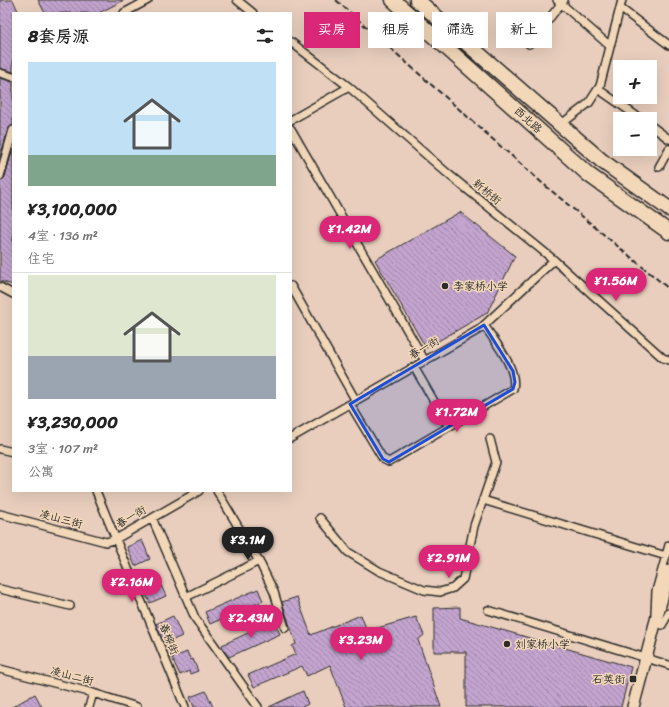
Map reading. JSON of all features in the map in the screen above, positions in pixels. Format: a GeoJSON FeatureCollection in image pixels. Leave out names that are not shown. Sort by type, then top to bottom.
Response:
{"type":"FeatureCollection","features":[{"type":"Feature","properties":{"kind":"highway","name":"西北路"},"geometry":{"type":"LineString","coordinates":[[393,0],[588,175],[669,232]]}},
{"type":"Feature","properties":{"kind":"highway","name":"西北路"},"geometry":{"type":"LineString","coordinates":[[417,0],[602,161],[669,209]]}},
{"type":"Feature","properties":{"kind":"main road"},"geometry":{"type":"LineString","coordinates":[[633,707],[659,624],[669,571]]}},
{"type":"Feature","properties":{"kind":"main road"},"geometry":{"type":"LineString","coordinates":[[659,624],[669,599]]}},
{"type":"Feature","properties":{"kind":"main road"},"geometry":{"type":"LineString","coordinates":[[640,707],[649,659]]}},
{"type":"Feature","properties":{"kind":"street"},"geometry":{"type":"LineString","coordinates":[[136,10],[148,0]]}},
{"type":"Feature","properties":{"kind":"street"},"geometry":{"type":"LineString","coordinates":[[236,0],[252,12]]}},
{"type":"Feature","properties":{"kind":"street"},"geometry":{"type":"LineString","coordinates":[[560,125],[589,103],[598,89],[622,0]]}},
{"type":"Feature","properties":{"kind":"street"},"geometry":{"type":"LineString","coordinates":[[552,13],[561,1],[610,46]]}},
{"type":"Feature","properties":{"kind":"street"},"geometry":{"type":"LineString","coordinates":[[620,8],[669,45]]}},
{"type":"Feature","properties":{"kind":"street","name":"新桥街"},"geometry":{"type":"LineString","coordinates":[[292,43],[349,87],[446,173],[554,260],[664,358],[669,360]]}},
{"type":"Feature","properties":{"kind":"street"},"geometry":{"type":"LineString","coordinates":[[0,73],[12,77]]}},
{"type":"Feature","properties":{"kind":"street"},"geometry":{"type":"LineString","coordinates":[[292,119],[349,87]]}},
{"type":"Feature","properties":{"kind":"street"},"geometry":{"type":"LineString","coordinates":[[598,89],[631,112]]}},
{"type":"Feature","properties":{"kind":"street"},"geometry":{"type":"LineString","coordinates":[[657,130],[669,139]]}},
{"type":"Feature","properties":{"kind":"street"},"geometry":{"type":"LineString","coordinates":[[292,132],[425,361]]}},
{"type":"Feature","properties":{"kind":"street"},"geometry":{"type":"LineString","coordinates":[[0,176],[12,134]]}},
{"type":"Feature","properties":{"kind":"street"},"geometry":{"type":"LineString","coordinates":[[659,167],[669,149]]}},
{"type":"Feature","properties":{"kind":"street","name":"春一街"},"geometry":{"type":"LineString","coordinates":[[292,437],[425,361],[484,325],[554,260]]}},
{"type":"Feature","properties":{"kind":"street"},"geometry":{"type":"LineString","coordinates":[[0,287],[12,293]]}},
{"type":"Feature","properties":{"kind":"street"},"geometry":{"type":"LineString","coordinates":[[292,288],[383,459],[389,462],[513,389],[515,382],[513,371],[484,325]]}},
{"type":"Feature","properties":{"kind":"street"},"geometry":{"type":"LineString","coordinates":[[414,367],[449,427]]}},
{"type":"Feature","properties":{"kind":"street"},"geometry":{"type":"LineString","coordinates":[[320,518],[348,552],[379,571],[424,590],[440,592],[453,588],[463,579],[474,526],[496,462],[490,439]]}},
{"type":"Feature","properties":{"kind":"street"},"geometry":{"type":"LineString","coordinates":[[0,449],[12,452]]}},
{"type":"Feature","properties":{"kind":"street","name":"春柳街"},"geometry":{"type":"LineString","coordinates":[[96,492],[185,707]]}},
{"type":"Feature","properties":{"kind":"street","name":"春一街"},"geometry":{"type":"LineString","coordinates":[[116,539],[197,492]]}},
{"type":"Feature","properties":{"kind":"street"},"geometry":{"type":"LineString","coordinates":[[218,492],[259,561],[274,592],[285,628]]}},
{"type":"Feature","properties":{"kind":"street"},"geometry":{"type":"LineString","coordinates":[[483,500],[666,556]]}},
{"type":"Feature","properties":{"kind":"street","name":"凌山三街"},"geometry":{"type":"LineString","coordinates":[[0,514],[105,542],[116,539]]}},
{"type":"Feature","properties":{"kind":"street"},"geometry":{"type":"LineString","coordinates":[[152,518],[195,618],[258,707]]}},
{"type":"Feature","properties":{"kind":"street"},"geometry":{"type":"LineString","coordinates":[[659,624],[654,606],[669,545]]}},
{"type":"Feature","properties":{"kind":"street"},"geometry":{"type":"LineString","coordinates":[[186,597],[259,561]]}},
{"type":"Feature","properties":{"kind":"street"},"geometry":{"type":"LineString","coordinates":[[0,589],[70,606]]}},
{"type":"Feature","properties":{"kind":"street"},"geometry":{"type":"LineString","coordinates":[[488,610],[669,665]]}},
{"type":"Feature","properties":{"kind":"street"},"geometry":{"type":"LineString","coordinates":[[659,624],[669,613]]}},
{"type":"Feature","properties":{"kind":"street","name":"凌山二街"},"geometry":{"type":"LineString","coordinates":[[0,669],[93,693],[137,707]]}},
{"type":"Feature","properties":{"kind":"street"},"geometry":{"type":"LineString","coordinates":[[89,707],[93,693]]}},
{"type":"Feature","properties":{"kind":"highlighted area"},"geometry":{"type":"Polygon","coordinates":[[[484,325],[513,371],[515,382],[513,389],[389,462],[383,459],[350,404],[484,325]]]}},
{"type":"Feature","properties":{"kind":"building"},"geometry":{"type":"Polygon","coordinates":[[[0,0],[13,0],[19,12],[12,12],[12,72],[0,68],[0,0]]]}},
{"type":"Feature","properties":{"kind":"building"},"geometry":{"type":"Polygon","coordinates":[[[38,0],[124,0],[101,12],[44,12],[38,0]]]}},
{"type":"Feature","properties":{"kind":"building"},"geometry":{"type":"Polygon","coordinates":[[[0,78],[12,82],[12,126],[8,129],[0,158],[0,78]]]}},
{"type":"Feature","properties":{"kind":"building"},"geometry":{"type":"Polygon","coordinates":[[[12,152],[12,285],[0,281],[0,181],[5,177],[12,152]]]}},
{"type":"Feature","properties":{"kind":"building","name":"李家桥小学"},"geometry":{"type":"Polygon","coordinates":[[[460,212],[515,256],[487,313],[426,348],[375,260],[460,212]]]}},
{"type":"Feature","properties":{"kind":"building"},"geometry":{"type":"Polygon","coordinates":[[[142,540],[150,559],[135,566],[127,547],[142,540]]]}},
{"type":"Feature","properties":{"kind":"building"},"geometry":{"type":"Polygon","coordinates":[[[158,579],[166,596],[150,603],[142,586],[158,579]]]}},
{"type":"Feature","properties":{"kind":"building"},"geometry":{"type":"Polygon","coordinates":[[[258,589],[263,601],[210,624],[205,612],[258,589]]]}},
{"type":"Feature","properties":{"kind":"building"},"geometry":{"type":"Polygon","coordinates":[[[297,597],[311,635],[361,615],[367,631],[416,617],[424,635],[418,640],[441,707],[346,707],[330,665],[307,676],[302,666],[254,687],[248,675],[296,654],[292,646],[296,644],[282,602],[297,597]]]}},
{"type":"Feature","properties":{"kind":"building","name":"刘家桥小学"},"geometry":{"type":"Polygon","coordinates":[[[460,607],[460,618],[631,667],[621,707],[466,707],[466,652],[434,652],[434,608],[460,607]]]}},
{"type":"Feature","properties":{"kind":"building"},"geometry":{"type":"Polygon","coordinates":[[[173,616],[182,636],[164,644],[156,624],[173,616]]]}},
{"type":"Feature","properties":{"kind":"building"},"geometry":{"type":"Polygon","coordinates":[[[274,621],[280,634],[229,657],[224,651],[222,645],[274,621]]]}},
{"type":"Feature","properties":{"kind":"building"},"geometry":{"type":"Polygon","coordinates":[[[187,652],[191,660],[193,659],[198,671],[190,674],[189,671],[180,675],[172,658],[187,652]]]}},
{"type":"Feature","properties":{"kind":"building"},"geometry":{"type":"Polygon","coordinates":[[[206,691],[213,707],[194,707],[190,697],[206,691]]]}},
{"type":"Feature","properties":{"kind":"building"},"geometry":{"type":"Polygon","coordinates":[[[303,691],[308,704],[302,707],[269,707],[303,691]]]}},
{"type":"Feature","properties":{"kind":"building"},"geometry":{"type":"Polygon","coordinates":[[[35,694],[42,707],[12,707],[35,694]]]}},
{"type":"Feature","properties":{"kind":"railway"},"geometry":{"type":"LineString","coordinates":[[336,0],[541,182],[669,289]]}},
{"type":"Feature","properties":{"kind":"place","name":"李家桥小学"},"geometry":{"type":"Point","coordinates":[445,286]}},
{"type":"Feature","properties":{"kind":"place","name":"刘家桥小学"},"geometry":{"type":"Point","coordinates":[507,644]}},
{"type":"Feature","properties":{"kind":"place","name":"石英街"},"geometry":{"type":"Point","coordinates":[633,679]}}]}
